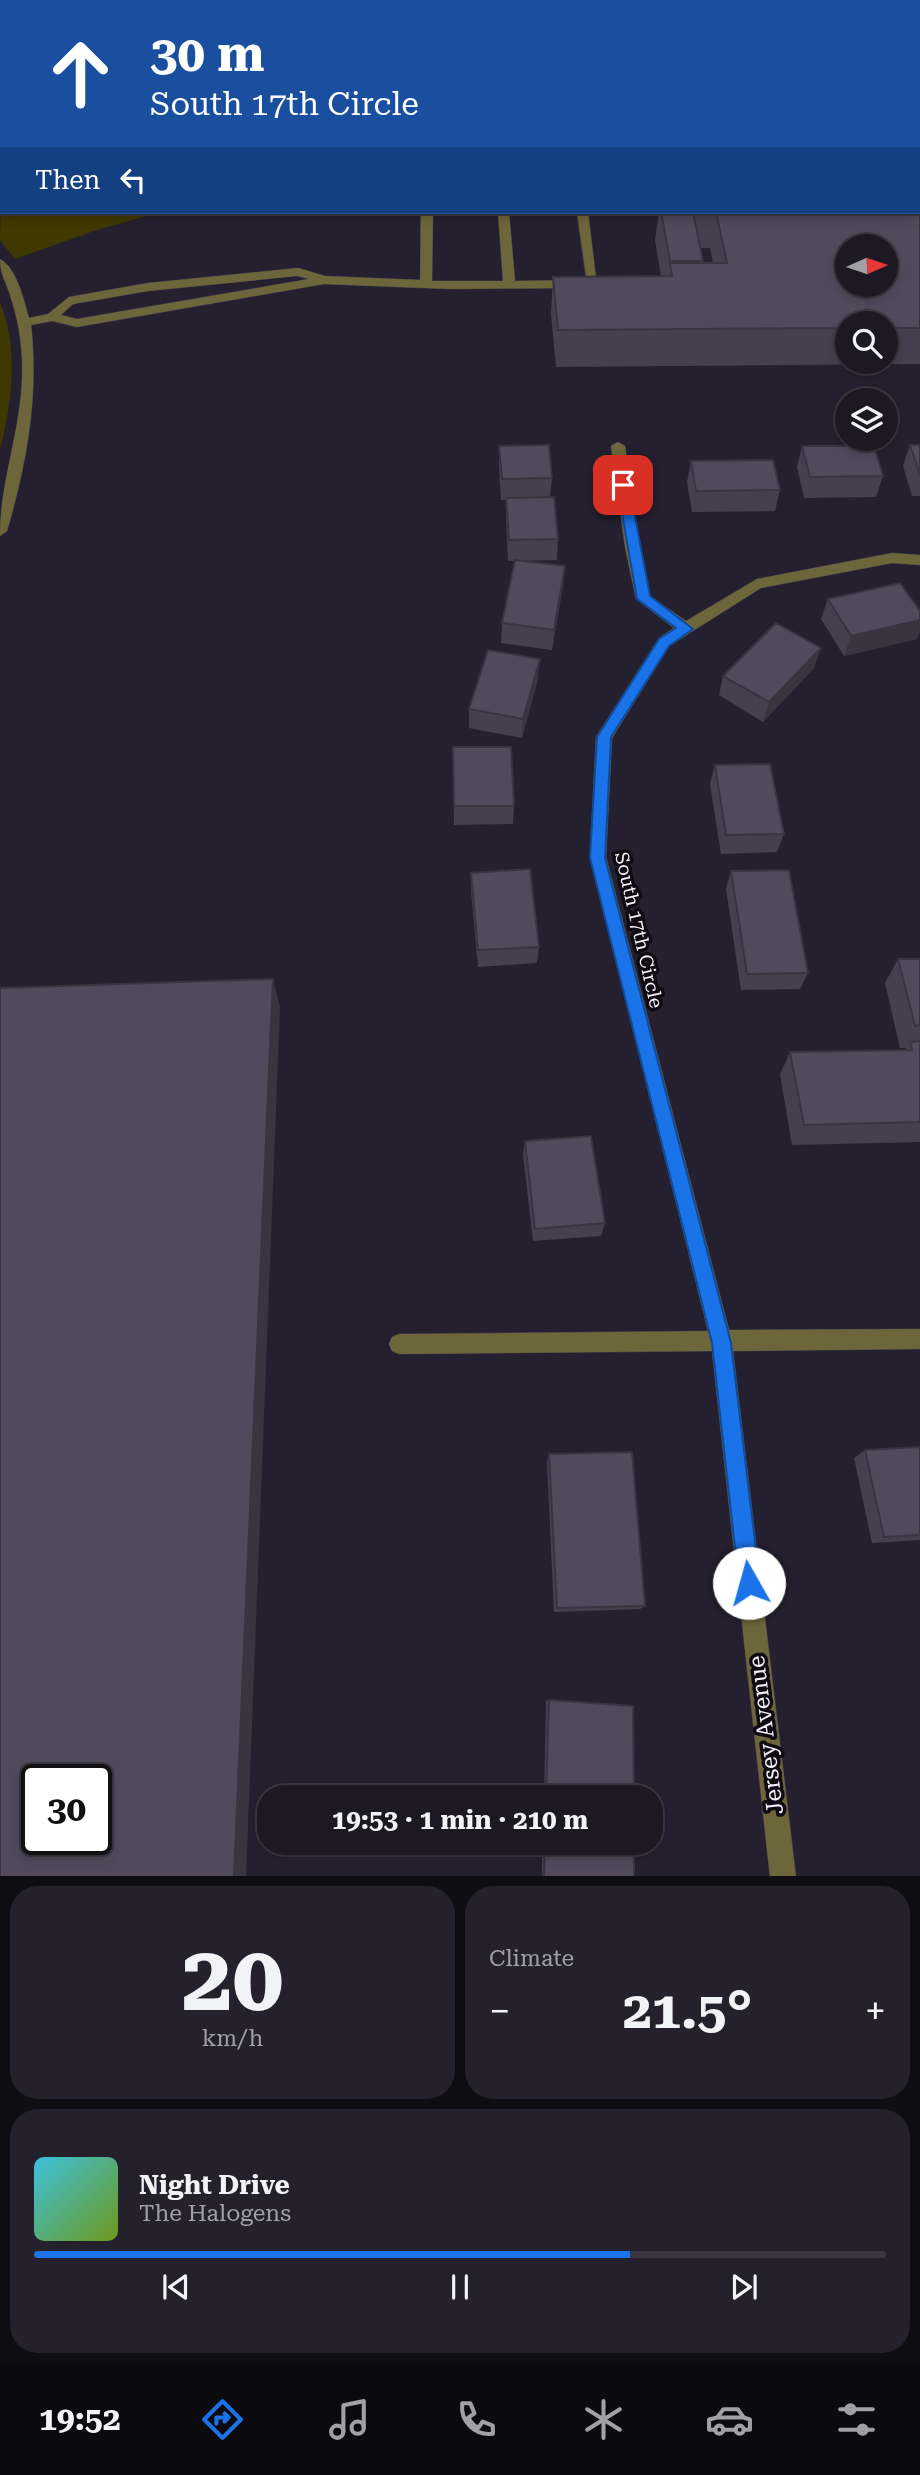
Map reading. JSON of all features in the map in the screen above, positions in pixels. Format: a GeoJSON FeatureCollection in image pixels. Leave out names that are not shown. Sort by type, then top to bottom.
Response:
{"type":"FeatureCollection","features":[{"type":"Feature","properties":{"kind":"street"},"geometry":{"type":"LineString","coordinates":[[426,284],[427,214]]}},
{"type":"Feature","properties":{"kind":"street"},"geometry":{"type":"LineString","coordinates":[[504,214],[509,284]]}},
{"type":"Feature","properties":{"kind":"street"},"geometry":{"type":"LineString","coordinates":[[52,317],[69,301],[148,287],[298,272],[324,279],[426,284],[599,283],[582,214]]}},
{"type":"Feature","properties":{"kind":"street"},"geometry":{"type":"LineString","coordinates":[[0,263],[26,322],[30,387],[11,497],[0,531]]}},
{"type":"Feature","properties":{"kind":"street"},"geometry":{"type":"LineString","coordinates":[[26,322],[52,317],[77,323],[324,279]]}},
{"type":"Feature","properties":{"kind":"street"},"geometry":{"type":"LineString","coordinates":[[618,446],[632,547],[643,599],[686,629]]}},
{"type":"Feature","properties":{"kind":"street","name":"South 17th Circle"},"geometry":{"type":"LineString","coordinates":[[722,1343],[598,858],[604,737],[664,642],[757,584],[892,558],[920,560]]}},
{"type":"Feature","properties":{"kind":"street"},"geometry":{"type":"LineString","coordinates":[[399,1344],[920,1339]]}},
{"type":"Feature","properties":{"kind":"street","name":"Jersey Avenue"},"geometry":{"type":"LineString","coordinates":[[722,1343],[783,1876]]}},
{"type":"Feature","properties":{"kind":"shaded area"},"geometry":{"type":"Polygon","coordinates":[[[1,214],[154,214],[94,231],[15,259],[0,240],[1,214]]]}},
{"type":"Feature","properties":{"kind":"shaded area"},"geometry":{"type":"Polygon","coordinates":[[[0,303],[10,338],[12,376],[0,449],[0,303]]]}},
{"type":"Feature","properties":{"kind":"building"},"geometry":{"type":"Polygon","coordinates":[[[661,214],[693,214],[703,261],[670,261],[661,214]]]}},
{"type":"Feature","properties":{"kind":"building"},"geometry":{"type":"Polygon","coordinates":[[[716,214],[920,214],[920,328],[898,328],[898,311],[835,311],[835,328],[558,330],[553,277],[672,276],[670,263],[727,263],[716,214]]]}},
{"type":"Feature","properties":{"kind":"building"},"geometry":{"type":"Polygon","coordinates":[[[549,445],[552,478],[502,479],[499,446],[549,445]]]}},
{"type":"Feature","properties":{"kind":"building"},"geometry":{"type":"Polygon","coordinates":[[[910,445],[920,445],[920,475],[910,445]]]}},
{"type":"Feature","properties":{"kind":"building"},"geometry":{"type":"Polygon","coordinates":[[[802,446],[835,446],[835,451],[876,451],[883,476],[810,477],[802,446]]]}},
{"type":"Feature","properties":{"kind":"building"},"geometry":{"type":"Polygon","coordinates":[[[773,460],[780,490],[696,491],[691,461],[773,460]]]}},
{"type":"Feature","properties":{"kind":"building"},"geometry":{"type":"Polygon","coordinates":[[[554,497],[558,539],[509,540],[506,498],[554,497]]]}},
{"type":"Feature","properties":{"kind":"building"},"geometry":{"type":"Polygon","coordinates":[[[515,560],[565,566],[554,630],[502,623],[515,560]]]}},
{"type":"Feature","properties":{"kind":"building"},"geometry":{"type":"Polygon","coordinates":[[[900,583],[920,611],[920,620],[851,636],[828,599],[900,583]]]}},
{"type":"Feature","properties":{"kind":"building"},"geometry":{"type":"Polygon","coordinates":[[[776,623],[821,648],[769,702],[723,676],[776,623]]]}},
{"type":"Feature","properties":{"kind":"building"},"geometry":{"type":"Polygon","coordinates":[[[488,650],[540,659],[523,719],[469,709],[488,650]]]}},
{"type":"Feature","properties":{"kind":"building"},"geometry":{"type":"Polygon","coordinates":[[[453,747],[511,747],[514,806],[454,806],[453,747]]]}},
{"type":"Feature","properties":{"kind":"building"},"geometry":{"type":"Polygon","coordinates":[[[770,764],[784,834],[726,835],[715,765],[770,764]]]}},
{"type":"Feature","properties":{"kind":"building"},"geometry":{"type":"Polygon","coordinates":[[[530,869],[539,947],[478,950],[471,873],[530,869]]]}},
{"type":"Feature","properties":{"kind":"building"},"geometry":{"type":"Polygon","coordinates":[[[789,870],[808,973],[747,974],[731,871],[789,870]]]}},
{"type":"Feature","properties":{"kind":"building"},"geometry":{"type":"Polygon","coordinates":[[[898,959],[920,959],[920,1025],[915,1026],[898,959]]]}},
{"type":"Feature","properties":{"kind":"building"},"geometry":{"type":"Polygon","coordinates":[[[273,979],[234,1876],[0,1876],[0,988],[273,979]]]}},
{"type":"Feature","properties":{"kind":"building"},"geometry":{"type":"Polygon","coordinates":[[[920,1041],[920,1122],[804,1125],[790,1052],[912,1050],[910,1042],[920,1041]]]}},
{"type":"Feature","properties":{"kind":"building"},"geometry":{"type":"Polygon","coordinates":[[[591,1136],[605,1223],[535,1229],[525,1141],[591,1136]]]}},
{"type":"Feature","properties":{"kind":"building"},"geometry":{"type":"Polygon","coordinates":[[[920,1447],[920,1535],[884,1537],[865,1450],[920,1447]]]}},
{"type":"Feature","properties":{"kind":"building"},"geometry":{"type":"Polygon","coordinates":[[[632,1452],[645,1606],[557,1608],[549,1454],[632,1452]]]}},
{"type":"Feature","properties":{"kind":"building"},"geometry":{"type":"Polygon","coordinates":[[[549,1700],[633,1706],[634,1785],[546,1785],[549,1700]]]}},
{"type":"Feature","properties":{"kind":"building"},"geometry":{"type":"Polygon","coordinates":[[[545,1855],[634,1855],[634,1876],[544,1876],[545,1855]]]}},
{"type":"Feature","properties":{"kind":"route"},"geometry":{"type":"LineString","coordinates":[[623,485],[643,599],[686,629],[664,642],[604,737],[598,858],[722,1343],[749,1583]]}}]}
